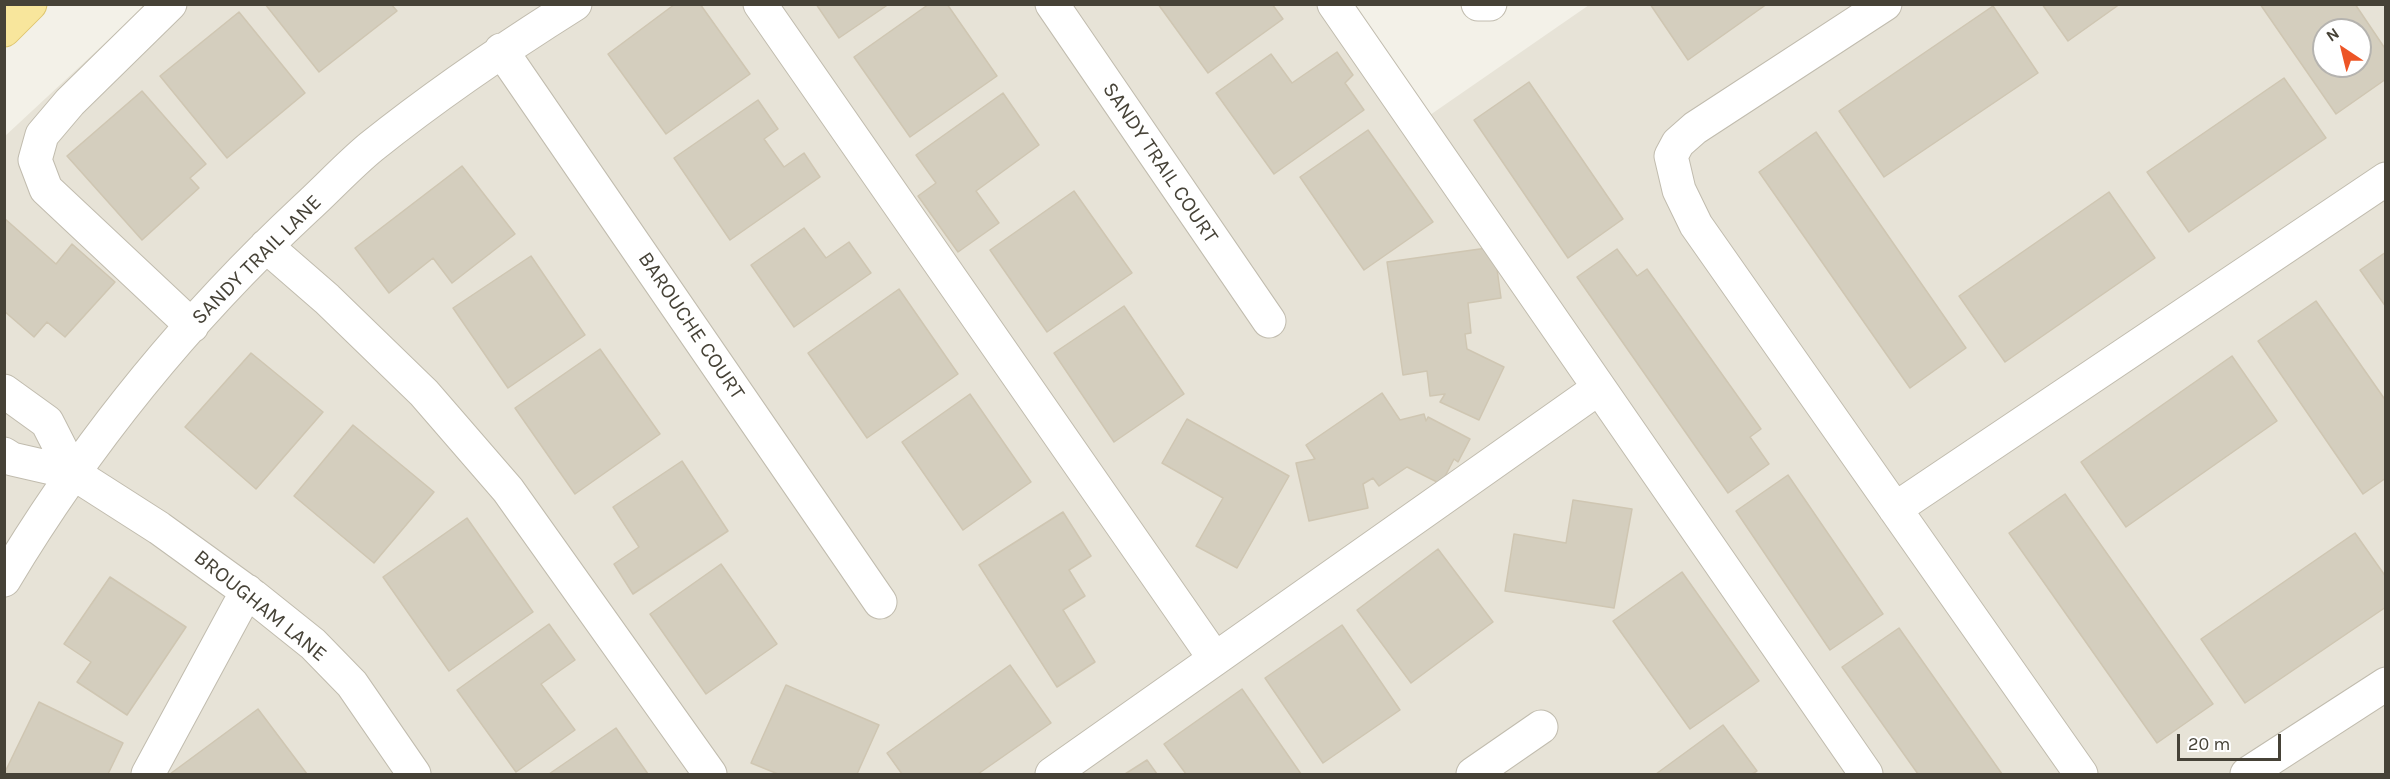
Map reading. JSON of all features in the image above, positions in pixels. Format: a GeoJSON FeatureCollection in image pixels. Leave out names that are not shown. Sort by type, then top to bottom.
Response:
{"type":"FeatureCollection","features":[{"type":"Feature","properties":{"kind":"main road"},"geometry":{"type":"LineString","coordinates":[[4,30],[30,4]]}},
{"type":"Feature","properties":{"kind":"street"},"geometry":{"type":"LineString","coordinates":[[170,4],[49,126],[42,135],[35,160],[46,189],[192,326]]}},
{"type":"Feature","properties":{"kind":"street","name":"SANDY TRAIL LANE"},"geometry":{"type":"LineString","coordinates":[[4,580],[73,473],[164,356],[266,246],[370,148],[501,50],[575,4]]}},
{"type":"Feature","properties":{"kind":"street"},"geometry":{"type":"LineString","coordinates":[[760,4],[1215,659]]}},
{"type":"Feature","properties":{"kind":"street","name":"SANDY TRAIL COURT"},"geometry":{"type":"LineString","coordinates":[[1052,4],[1269,321]]}},
{"type":"Feature","properties":{"kind":"street"},"geometry":{"type":"LineString","coordinates":[[1334,4],[1866,774]]}},
{"type":"Feature","properties":{"kind":"street"},"geometry":{"type":"LineString","coordinates":[[1478,4],[1490,4]]}},
{"type":"Feature","properties":{"kind":"street"},"geometry":{"type":"LineString","coordinates":[[1885,4],[1695,128],[1678,143],[1671,156],[1679,190],[1696,225],[2081,774]]}},
{"type":"Feature","properties":{"kind":"street","name":"BAROUCHE COURT"},"geometry":{"type":"LineString","coordinates":[[501,50],[880,602]]}},
{"type":"Feature","properties":{"kind":"street"},"geometry":{"type":"LineString","coordinates":[[1895,509],[2385,179]]}},
{"type":"Feature","properties":{"kind":"street"},"geometry":{"type":"LineString","coordinates":[[266,246],[327,299],[424,393],[508,490],[710,774]]}},
{"type":"Feature","properties":{"kind":"street"},"geometry":{"type":"LineString","coordinates":[[1052,774],[1599,388]]}},
{"type":"Feature","properties":{"kind":"street"},"geometry":{"type":"LineString","coordinates":[[4,391],[47,422],[73,473]]}},
{"type":"Feature","properties":{"kind":"street","name":"BROUGHAM LANE"},"geometry":{"type":"LineString","coordinates":[[4,454],[12,459],[73,473],[159,528],[248,591],[313,644],[352,684],[414,774]]}},
{"type":"Feature","properties":{"kind":"street"},"geometry":{"type":"LineString","coordinates":[[148,774],[248,591]]}},
{"type":"Feature","properties":{"kind":"street"},"geometry":{"type":"LineString","coordinates":[[2247,774],[2385,684]]}},
{"type":"Feature","properties":{"kind":"street"},"geometry":{"type":"LineString","coordinates":[[1473,774],[1541,727]]}},
{"type":"Feature","properties":{"kind":"shaded area"},"geometry":{"type":"Polygon","coordinates":[[[146,5],[1354,5],[1430,115],[1589,5],[2385,5],[2385,774],[5,774],[4,137],[146,5]]]}},
{"type":"Feature","properties":{"kind":"building"},"geometry":{"type":"Polygon","coordinates":[[[265,4],[391,4],[397,11],[319,72],[265,4]]]}},
{"type":"Feature","properties":{"kind":"building"},"geometry":{"type":"Polygon","coordinates":[[[675,4],[700,4],[750,74],[666,134],[608,54],[675,4]]]}},
{"type":"Feature","properties":{"kind":"building"},"geometry":{"type":"Polygon","coordinates":[[[816,4],[889,4],[839,38],[816,4]]]}},
{"type":"Feature","properties":{"kind":"building"},"geometry":{"type":"Polygon","coordinates":[[[929,4],[947,4],[997,76],[910,137],[854,57],[929,4]]]}},
{"type":"Feature","properties":{"kind":"building"},"geometry":{"type":"Polygon","coordinates":[[[1158,4],[1272,4],[1283,19],[1208,73],[1158,4]]]}},
{"type":"Feature","properties":{"kind":"building"},"geometry":{"type":"Polygon","coordinates":[[[1650,4],[1767,4],[1688,60],[1650,4]]]}},
{"type":"Feature","properties":{"kind":"building"},"geometry":{"type":"Polygon","coordinates":[[[2042,4],[2120,4],[2068,41],[2042,4]]]}},
{"type":"Feature","properties":{"kind":"building"},"geometry":{"type":"Polygon","coordinates":[[[2260,4],[2355,4],[2364,18],[2312,18],[2312,78],[2372,78],[2372,29],[2386,50],[2386,79],[2336,114],[2260,4]]]}},
{"type":"Feature","properties":{"kind":"building"},"geometry":{"type":"Polygon","coordinates":[[[1993,6],[2038,73],[1884,177],[1839,111],[1993,6]]]}},
{"type":"Feature","properties":{"kind":"building"},"geometry":{"type":"Polygon","coordinates":[[[239,12],[305,93],[227,158],[160,76],[239,12]]]}},
{"type":"Feature","properties":{"kind":"building"},"geometry":{"type":"Polygon","coordinates":[[[1337,52],[1353,75],[1345,83],[1364,110],[1274,174],[1216,93],[1271,54],[1292,83],[1337,52]]]}},
{"type":"Feature","properties":{"kind":"building"},"geometry":{"type":"Polygon","coordinates":[[[2284,78],[2326,138],[2189,232],[2147,172],[2284,78]]]}},
{"type":"Feature","properties":{"kind":"building"},"geometry":{"type":"Polygon","coordinates":[[[1529,82],[1623,219],[1568,258],[1474,120],[1529,82]]]}},
{"type":"Feature","properties":{"kind":"building"},"geometry":{"type":"Polygon","coordinates":[[[142,91],[206,164],[190,178],[199,188],[142,240],[67,156],[142,91]]]}},
{"type":"Feature","properties":{"kind":"building"},"geometry":{"type":"Polygon","coordinates":[[[1003,93],[1039,145],[976,191],[999,223],[958,252],[918,196],[936,183],[916,155],[1003,93]]]}},
{"type":"Feature","properties":{"kind":"building"},"geometry":{"type":"Polygon","coordinates":[[[758,100],[778,129],[764,139],[784,167],[804,153],[820,177],[730,240],[674,158],[758,100]]]}},
{"type":"Feature","properties":{"kind":"building"},"geometry":{"type":"Polygon","coordinates":[[[1368,130],[1433,222],[1364,270],[1300,177],[1368,130]]]}},
{"type":"Feature","properties":{"kind":"building"},"geometry":{"type":"Polygon","coordinates":[[[1816,132],[1966,348],[1910,388],[1759,172],[1816,132]]]}},
{"type":"Feature","properties":{"kind":"building"},"geometry":{"type":"Polygon","coordinates":[[[462,166],[515,234],[452,283],[433,258],[389,293],[355,248],[462,166]]]}},
{"type":"Feature","properties":{"kind":"building"},"geometry":{"type":"Polygon","coordinates":[[[1074,191],[1132,273],[1047,332],[990,250],[1074,191]]]}},
{"type":"Feature","properties":{"kind":"building"},"geometry":{"type":"Polygon","coordinates":[[[2109,192],[2155,258],[2005,362],[1959,296],[2109,192]]]}},
{"type":"Feature","properties":{"kind":"building"},"geometry":{"type":"Polygon","coordinates":[[[4,218],[56,264],[72,244],[115,282],[65,337],[47,322],[34,337],[4,311],[4,218]]]}},
{"type":"Feature","properties":{"kind":"building"},"geometry":{"type":"Polygon","coordinates":[[[804,228],[826,258],[849,242],[871,273],[794,327],[751,265],[804,228]]]}},
{"type":"Feature","properties":{"kind":"building"},"geometry":{"type":"Polygon","coordinates":[[[1494,247],[1501,298],[1468,303],[1471,333],[1465,334],[1467,349],[1504,367],[1479,420],[1440,402],[1445,394],[1430,396],[1427,371],[1403,375],[1387,262],[1494,247]]]}},
{"type":"Feature","properties":{"kind":"building"},"geometry":{"type":"Polygon","coordinates":[[[1617,249],[1637,276],[1647,269],[1761,429],[1750,437],[1769,464],[1728,493],[1577,277],[1617,249]]]}},
{"type":"Feature","properties":{"kind":"building"},"geometry":{"type":"Polygon","coordinates":[[[2386,252],[2386,307],[2360,270],[2386,252]]]}},
{"type":"Feature","properties":{"kind":"building"},"geometry":{"type":"Polygon","coordinates":[[[531,256],[585,335],[508,388],[453,308],[531,256]]]}},
{"type":"Feature","properties":{"kind":"building"},"geometry":{"type":"Polygon","coordinates":[[[899,289],[958,374],[867,438],[808,353],[899,289]]]}},
{"type":"Feature","properties":{"kind":"building"},"geometry":{"type":"Polygon","coordinates":[[[2316,301],[2386,401],[2386,478],[2363,494],[2258,341],[2316,301]]]}},
{"type":"Feature","properties":{"kind":"building"},"geometry":{"type":"Polygon","coordinates":[[[1124,306],[1184,394],[1114,442],[1054,353],[1124,306]]]}},
{"type":"Feature","properties":{"kind":"building"},"geometry":{"type":"Polygon","coordinates":[[[600,349],[660,434],[575,494],[515,408],[600,349]]]}},
{"type":"Feature","properties":{"kind":"building"},"geometry":{"type":"Polygon","coordinates":[[[251,353],[323,412],[256,489],[185,427],[251,353]]]}},
{"type":"Feature","properties":{"kind":"building"},"geometry":{"type":"Polygon","coordinates":[[[2232,356],[2277,421],[2126,527],[2081,462],[2232,356]]]}},
{"type":"Feature","properties":{"kind":"building"},"geometry":{"type":"Polygon","coordinates":[[[1382,393],[1400,420],[1424,414],[1426,421],[1428,417],[1470,439],[1458,462],[1454,459],[1441,484],[1407,467],[1379,486],[1373,478],[1363,484],[1368,508],[1309,521],[1296,463],[1315,459],[1306,445],[1382,393]]]}},
{"type":"Feature","properties":{"kind":"building"},"geometry":{"type":"Polygon","coordinates":[[[970,394],[1031,482],[963,530],[902,442],[970,394]]]}},
{"type":"Feature","properties":{"kind":"building"},"geometry":{"type":"Polygon","coordinates":[[[1187,419],[1289,476],[1237,568],[1196,546],[1223,498],[1162,463],[1187,419]]]}},
{"type":"Feature","properties":{"kind":"building"},"geometry":{"type":"Polygon","coordinates":[[[353,425],[434,492],[374,563],[294,496],[353,425]]]}},
{"type":"Feature","properties":{"kind":"building"},"geometry":{"type":"Polygon","coordinates":[[[682,461],[728,531],[633,594],[614,564],[639,547],[613,507],[682,461]]]}},
{"type":"Feature","properties":{"kind":"building"},"geometry":{"type":"Polygon","coordinates":[[[1788,475],[1883,614],[1830,650],[1736,511],[1788,475]]]}},
{"type":"Feature","properties":{"kind":"building"},"geometry":{"type":"Polygon","coordinates":[[[2065,494],[2213,704],[2157,743],[2009,533],[2065,494]]]}},
{"type":"Feature","properties":{"kind":"building"},"geometry":{"type":"Polygon","coordinates":[[[1573,500],[1632,509],[1614,608],[1505,591],[1514,534],[1566,543],[1573,500]]]}},
{"type":"Feature","properties":{"kind":"building"},"geometry":{"type":"Polygon","coordinates":[[[1063,512],[1091,556],[1069,570],[1085,596],[1063,610],[1095,662],[1057,687],[979,565],[1063,512]]]}},
{"type":"Feature","properties":{"kind":"building"},"geometry":{"type":"Polygon","coordinates":[[[467,518],[533,612],[449,671],[383,577],[467,518]]]}},
{"type":"Feature","properties":{"kind":"building"},"geometry":{"type":"Polygon","coordinates":[[[2355,533],[2386,577],[2386,607],[2245,703],[2201,639],[2355,533]]]}},
{"type":"Feature","properties":{"kind":"building"},"geometry":{"type":"Polygon","coordinates":[[[1438,549],[1493,622],[1411,683],[1357,610],[1438,549]]]}},
{"type":"Feature","properties":{"kind":"building"},"geometry":{"type":"Polygon","coordinates":[[[721,564],[777,644],[706,694],[650,614],[721,564]]]}},
{"type":"Feature","properties":{"kind":"building"},"geometry":{"type":"Polygon","coordinates":[[[1682,572],[1759,681],[1690,729],[1613,621],[1682,572]]]}},
{"type":"Feature","properties":{"kind":"building"},"geometry":{"type":"Polygon","coordinates":[[[110,577],[186,627],[127,715],[77,682],[91,662],[64,644],[110,577]]]}},
{"type":"Feature","properties":{"kind":"building"},"geometry":{"type":"Polygon","coordinates":[[[549,624],[575,660],[541,684],[575,730],[516,772],[457,690],[549,624]]]}},
{"type":"Feature","properties":{"kind":"building"},"geometry":{"type":"Polygon","coordinates":[[[1342,625],[1400,710],[1323,763],[1265,678],[1342,625]]]}},
{"type":"Feature","properties":{"kind":"building"},"geometry":{"type":"Polygon","coordinates":[[[1899,628],[2002,774],[1918,774],[1842,667],[1899,628]]]}},
{"type":"Feature","properties":{"kind":"building"},"geometry":{"type":"Polygon","coordinates":[[[1010,665],[1051,723],[978,774],[902,774],[887,753],[1010,665]]]}},
{"type":"Feature","properties":{"kind":"building"},"geometry":{"type":"Polygon","coordinates":[[[786,685],[879,725],[857,774],[778,774],[751,763],[786,685]]]}},
{"type":"Feature","properties":{"kind":"building"},"geometry":{"type":"Polygon","coordinates":[[[1242,689],[1301,774],[1186,774],[1164,744],[1242,689]]]}},
{"type":"Feature","properties":{"kind":"building"},"geometry":{"type":"Polygon","coordinates":[[[39,702],[123,743],[108,774],[4,774],[39,702]]]}},
{"type":"Feature","properties":{"kind":"building"},"geometry":{"type":"Polygon","coordinates":[[[258,709],[307,774],[170,774],[258,709]]]}},
{"type":"Feature","properties":{"kind":"building"},"geometry":{"type":"Polygon","coordinates":[[[1723,725],[1757,771],[1752,774],[1656,774],[1723,725]]]}},
{"type":"Feature","properties":{"kind":"building"},"geometry":{"type":"Polygon","coordinates":[[[616,728],[648,774],[549,774],[616,728]]]}},
{"type":"Feature","properties":{"kind":"building"},"geometry":{"type":"Polygon","coordinates":[[[1147,760],[1157,774],[1125,774],[1147,760]]]}}]}
